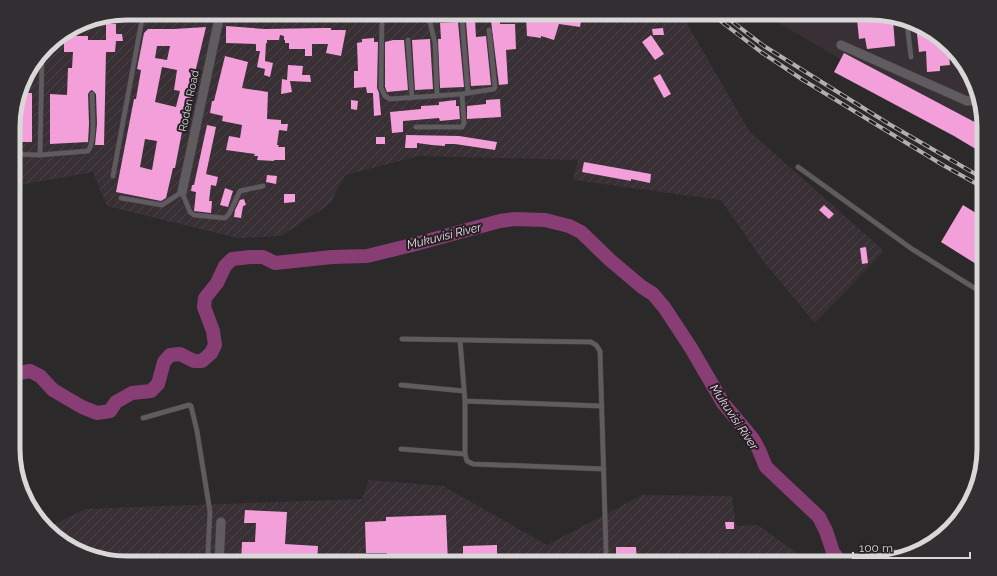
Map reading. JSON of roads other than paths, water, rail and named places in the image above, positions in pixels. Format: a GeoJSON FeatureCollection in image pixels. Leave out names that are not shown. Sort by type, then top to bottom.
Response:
{"type":"FeatureCollection","features":[{"type":"Feature","properties":{"kind":"street","name":"Roden Road"},"geometry":{"type":"LineString","coordinates":[[182,192],[219,20]]}},
{"type":"Feature","properties":{"kind":"street"},"geometry":{"type":"LineString","coordinates":[[841,45],[967,100],[973,100]]}},
{"type":"Feature","properties":{"kind":"street"},"geometry":{"type":"LineString","coordinates":[[219,556],[221,522]]}},
{"type":"Feature","properties":{"kind":"lane"},"geometry":{"type":"LineString","coordinates":[[113,176],[140,20]]}},
{"type":"Feature","properties":{"kind":"lane"},"geometry":{"type":"LineString","coordinates":[[382,20],[382,88],[385,96],[390,99],[462,94],[492,90],[495,87],[490,30]]}},
{"type":"Feature","properties":{"kind":"lane"},"geometry":{"type":"LineString","coordinates":[[429,20],[435,43],[437,96]]}},
{"type":"Feature","properties":{"kind":"lane"},"geometry":{"type":"LineString","coordinates":[[462,20],[468,93]]}},
{"type":"Feature","properties":{"kind":"lane"},"geometry":{"type":"LineString","coordinates":[[907,27],[911,57]]}},
{"type":"Feature","properties":{"kind":"lane"},"geometry":{"type":"LineString","coordinates":[[408,40],[412,98]]}},
{"type":"Feature","properties":{"kind":"lane"},"geometry":{"type":"LineString","coordinates":[[40,155],[42,62]]}},
{"type":"Feature","properties":{"kind":"lane"},"geometry":{"type":"LineString","coordinates":[[20,154],[40,155],[88,151],[91,148],[92,136],[92,94]]}},
{"type":"Feature","properties":{"kind":"lane"},"geometry":{"type":"LineString","coordinates":[[416,127],[462,127],[464,123],[462,94]]}},
{"type":"Feature","properties":{"kind":"lane"},"geometry":{"type":"LineString","coordinates":[[798,168],[912,249],[977,290]]}},
{"type":"Feature","properties":{"kind":"lane"},"geometry":{"type":"LineString","coordinates":[[121,198],[162,205],[182,192],[190,212],[194,215],[225,218],[240,191],[264,186]]}},
{"type":"Feature","properties":{"kind":"lane"},"geometry":{"type":"LineString","coordinates":[[402,340],[591,342],[596,345],[600,351],[605,556]]}},
{"type":"Feature","properties":{"kind":"lane"},"geometry":{"type":"LineString","coordinates":[[460,340],[465,401],[465,454],[467,461],[473,464],[604,469]]}},
{"type":"Feature","properties":{"kind":"lane"},"geometry":{"type":"LineString","coordinates":[[401,385],[464,391]]}},
{"type":"Feature","properties":{"kind":"lane"},"geometry":{"type":"LineString","coordinates":[[465,401],[602,406]]}},
{"type":"Feature","properties":{"kind":"lane"},"geometry":{"type":"LineString","coordinates":[[143,418],[189,405],[191,406],[210,512],[208,556]]}},
{"type":"Feature","properties":{"kind":"lane"},"geometry":{"type":"LineString","coordinates":[[401,449],[465,454]]}},
{"type":"Feature","properties":{"kind":"waterway","name":"Mukuvisi River"},"geometry":{"type":"LineString","coordinates":[[20,373],[30,371],[40,376],[53,390],[82,407],[97,413],[110,411],[116,402],[132,393],[151,391],[158,384],[164,362],[170,355],[180,354],[194,361],[202,361],[211,353],[215,345],[213,331],[204,307],[205,298],[217,283],[225,266],[232,259],[263,257],[275,263],[332,257],[367,256],[500,221],[514,219],[545,220],[569,226],[581,232],[610,260],[642,287],[653,294],[664,307],[691,348],[723,403],[753,439],[766,467],[819,517],[836,556]]}},
{"type":"Feature","properties":{"kind":"waterway"},"geometry":{"type":"LineString","coordinates":[[886,555],[892,550],[898,552]]}},
{"type":"Feature","properties":{"kind":"railway"},"geometry":{"type":"LineString","coordinates":[[719,20],[761,52],[803,80],[941,164],[977,184]]}},
{"type":"Feature","properties":{"kind":"railway"},"geometry":{"type":"LineString","coordinates":[[730,20],[764,46],[889,124],[977,175]]}}]}
